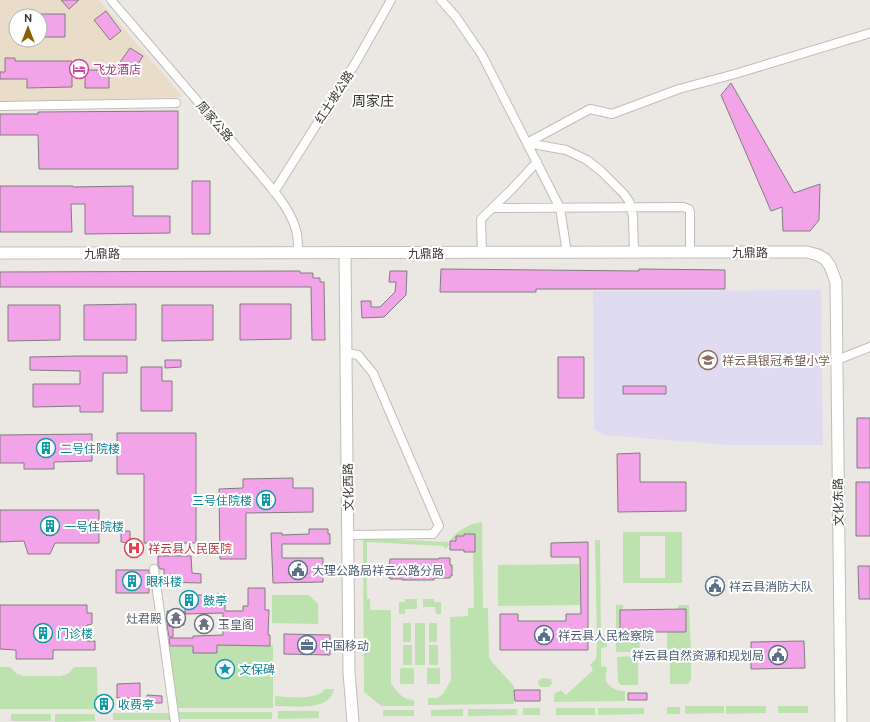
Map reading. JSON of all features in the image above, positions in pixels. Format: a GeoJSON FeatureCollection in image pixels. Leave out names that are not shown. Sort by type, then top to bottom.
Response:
{"type":"FeatureCollection","features":[{"type":"Feature","properties":{"kind":"street","name":"周家公路"},"geometry":{"type":"LineString","coordinates":[[111,0],[274,192],[284,206],[297,233],[298,253]]}},
{"type":"Feature","properties":{"kind":"street","name":"红土坡公路"},"geometry":{"type":"LineString","coordinates":[[274,192],[356,62],[391,0]]}},
{"type":"Feature","properties":{"kind":"street"},"geometry":{"type":"LineString","coordinates":[[441,0],[456,17],[482,54],[560,208],[567,253]]}},
{"type":"Feature","properties":{"kind":"street"},"geometry":{"type":"LineString","coordinates":[[527,143],[590,109],[612,114],[679,89],[735,74],[870,33]]}},
{"type":"Feature","properties":{"kind":"street"},"geometry":{"type":"LineString","coordinates":[[0,106],[176,102]]}},
{"type":"Feature","properties":{"kind":"street"},"geometry":{"type":"LineString","coordinates":[[527,143],[566,150],[587,160],[601,171],[624,194],[629,201],[634,223],[634,252]]}},
{"type":"Feature","properties":{"kind":"street"},"geometry":{"type":"LineString","coordinates":[[482,253],[481,219],[537,162]]}},
{"type":"Feature","properties":{"kind":"street"},"geometry":{"type":"LineString","coordinates":[[493,208],[683,207],[689,209],[690,252]]}},
{"type":"Feature","properties":{"kind":"street","name":"九鼎路"},"geometry":{"type":"LineString","coordinates":[[0,253],[807,252],[825,259],[830,266],[836,282]]}},
{"type":"Feature","properties":{"kind":"street","name":"文化西路"},"geometry":{"type":"LineString","coordinates":[[346,253],[350,672],[353,722]]}},
{"type":"Feature","properties":{"kind":"street","name":"文化东路"},"geometry":{"type":"LineString","coordinates":[[836,282],[841,722]]}},
{"type":"Feature","properties":{"kind":"street"},"geometry":{"type":"LineString","coordinates":[[837,360],[870,347]]}},
{"type":"Feature","properties":{"kind":"street"},"geometry":{"type":"LineString","coordinates":[[346,352],[358,355],[373,373],[439,526],[433,534],[348,535]]}},
{"type":"Feature","properties":{"kind":"street"},"geometry":{"type":"LineString","coordinates":[[154,569],[175,722]]}},
{"type":"Feature","properties":{"kind":"shaded area","name":"飞龙酒店"},"geometry":{"type":"Polygon","coordinates":[[[0,0],[99,0],[183,97],[0,102],[0,0]]]}},
{"type":"Feature","properties":{"kind":"shaded area","name":"祥云县银冠希望小学"},"geometry":{"type":"Polygon","coordinates":[[[821,290],[823,445],[728,445],[604,435],[594,429],[593,291],[821,290]]]}},
{"type":"Feature","properties":{"kind":"green space"},"geometry":{"type":"Polygon","coordinates":[[[482,522],[483,608],[488,608],[489,657],[514,686],[514,704],[428,705],[428,698],[437,698],[443,694],[451,680],[450,617],[468,616],[468,608],[474,608],[473,552],[475,552],[475,534],[456,536],[456,541],[450,541],[464,528],[472,524],[482,522]]]}},
{"type":"Feature","properties":{"kind":"green space"},"geometry":{"type":"Polygon","coordinates":[[[623,532],[682,532],[682,583],[623,583],[623,532]],[[640,536],[640,578],[665,578],[665,536],[640,536]]]}},
{"type":"Feature","properties":{"kind":"green space"},"geometry":{"type":"Polygon","coordinates":[[[363,538],[448,542],[449,545],[446,549],[443,546],[367,542],[367,599],[370,599],[370,610],[391,610],[391,683],[403,697],[414,700],[414,706],[381,706],[364,692],[363,538]]]}},
{"type":"Feature","properties":{"kind":"green space"},"geometry":{"type":"Polygon","coordinates":[[[595,540],[600,540],[601,640],[607,641],[607,647],[601,648],[601,666],[607,667],[607,683],[616,690],[625,691],[625,701],[554,702],[554,694],[561,690],[566,695],[593,670],[590,665],[596,659],[595,540]]]}},
{"type":"Feature","properties":{"kind":"green space"},"geometry":{"type":"Polygon","coordinates":[[[579,564],[580,605],[498,606],[498,565],[579,564]]]}},
{"type":"Feature","properties":{"kind":"green space"},"geometry":{"type":"Polygon","coordinates":[[[272,595],[309,595],[318,604],[318,624],[272,623],[272,595]]]}},
{"type":"Feature","properties":{"kind":"green space"},"geometry":{"type":"Polygon","coordinates":[[[405,599],[417,599],[417,609],[405,609],[405,614],[399,614],[399,602],[405,602],[405,599]]]}},
{"type":"Feature","properties":{"kind":"green space"},"geometry":{"type":"Polygon","coordinates":[[[423,599],[434,599],[434,602],[441,602],[441,614],[436,614],[435,607],[423,607],[423,599]]]}},
{"type":"Feature","properties":{"kind":"green space"},"geometry":{"type":"Polygon","coordinates":[[[616,605],[623,605],[623,610],[620,610],[620,632],[639,632],[640,652],[616,652],[616,605]]]}},
{"type":"Feature","properties":{"kind":"green space"},"geometry":{"type":"Polygon","coordinates":[[[678,605],[689,605],[691,652],[667,652],[667,632],[678,609],[678,605]]]}},
{"type":"Feature","properties":{"kind":"green space"},"geometry":{"type":"Polygon","coordinates":[[[403,623],[411,623],[411,642],[403,642],[403,623]]]}},
{"type":"Feature","properties":{"kind":"green space"},"geometry":{"type":"Polygon","coordinates":[[[415,623],[425,623],[425,665],[415,665],[415,623]]]}},
{"type":"Feature","properties":{"kind":"green space"},"geometry":{"type":"Polygon","coordinates":[[[429,623],[437,623],[437,642],[429,642],[429,623]]]}},
{"type":"Feature","properties":{"kind":"green space"},"geometry":{"type":"Polygon","coordinates":[[[217,645],[273,645],[273,708],[178,708],[168,647],[193,647],[193,653],[217,652],[217,645]]]}},
{"type":"Feature","properties":{"kind":"green space"},"geometry":{"type":"Polygon","coordinates":[[[403,645],[412,645],[412,665],[403,665],[403,645]]]}},
{"type":"Feature","properties":{"kind":"green space"},"geometry":{"type":"Polygon","coordinates":[[[429,645],[438,645],[438,665],[429,665],[429,645]]]}},
{"type":"Feature","properties":{"kind":"green space"},"geometry":{"type":"Polygon","coordinates":[[[670,655],[691,655],[691,680],[688,684],[670,684],[670,655]]]}},
{"type":"Feature","properties":{"kind":"green space"},"geometry":{"type":"Polygon","coordinates":[[[638,656],[638,685],[621,685],[618,682],[617,657],[638,656]]]}},
{"type":"Feature","properties":{"kind":"green space"},"geometry":{"type":"Polygon","coordinates":[[[0,667],[10,667],[16,673],[23,676],[61,676],[69,673],[74,667],[97,667],[98,709],[0,709],[0,667]]]}},
{"type":"Feature","properties":{"kind":"green space"},"geometry":{"type":"Polygon","coordinates":[[[400,668],[414,668],[414,684],[400,684],[400,668]]]}},
{"type":"Feature","properties":{"kind":"green space"},"geometry":{"type":"Polygon","coordinates":[[[427,668],[440,668],[440,684],[427,684],[427,668]]]}},
{"type":"Feature","properties":{"kind":"green space"},"geometry":{"type":"Polygon","coordinates":[[[542,678],[551,679],[552,684],[549,687],[541,687],[538,684],[538,681],[542,678]]]}},
{"type":"Feature","properties":{"kind":"green space"},"geometry":{"type":"Polygon","coordinates":[[[325,689],[334,689],[331,696],[318,704],[300,707],[275,706],[275,696],[309,697],[321,693],[325,689]]]}},
{"type":"Feature","properties":{"kind":"green space"},"geometry":{"type":"Polygon","coordinates":[[[685,706],[724,706],[724,713],[685,714],[685,706]]]}},
{"type":"Feature","properties":{"kind":"green space"},"geometry":{"type":"Polygon","coordinates":[[[726,706],[766,706],[766,713],[726,714],[726,706]]]}},
{"type":"Feature","properties":{"kind":"green space"},"geometry":{"type":"Polygon","coordinates":[[[778,706],[808,706],[808,713],[778,713],[778,706]]]}},
{"type":"Feature","properties":{"kind":"green space"},"geometry":{"type":"Polygon","coordinates":[[[667,707],[680,707],[680,714],[667,714],[667,707]]]}},
{"type":"Feature","properties":{"kind":"green space"},"geometry":{"type":"Polygon","coordinates":[[[523,708],[540,708],[540,715],[523,715],[523,708]]]}},
{"type":"Feature","properties":{"kind":"green space"},"geometry":{"type":"Polygon","coordinates":[[[556,708],[595,708],[595,715],[556,715],[556,708]]]}},
{"type":"Feature","properties":{"kind":"green space"},"geometry":{"type":"Polygon","coordinates":[[[598,708],[644,708],[644,714],[598,715],[598,708]]]}},
{"type":"Feature","properties":{"kind":"green space"},"geometry":{"type":"Polygon","coordinates":[[[463,709],[463,716],[431,716],[431,710],[463,709]]]}},
{"type":"Feature","properties":{"kind":"green space"},"geometry":{"type":"Polygon","coordinates":[[[468,709],[517,709],[517,715],[468,716],[468,709]]]}},
{"type":"Feature","properties":{"kind":"green space"},"geometry":{"type":"Polygon","coordinates":[[[383,710],[414,710],[414,716],[383,716],[383,710]]]}},
{"type":"Feature","properties":{"kind":"green space"},"geometry":{"type":"Polygon","coordinates":[[[278,711],[319,711],[319,718],[278,719],[278,711]]]}},
{"type":"Feature","properties":{"kind":"green space"},"geometry":{"type":"Polygon","coordinates":[[[178,712],[272,712],[272,719],[178,719],[178,712]]]}},
{"type":"Feature","properties":{"kind":"green space"},"geometry":{"type":"Polygon","coordinates":[[[113,713],[171,713],[171,720],[113,720],[113,713]]]}},
{"type":"Feature","properties":{"kind":"green space"},"geometry":{"type":"Polygon","coordinates":[[[11,714],[51,714],[51,721],[11,721],[11,714]]]}},
{"type":"Feature","properties":{"kind":"green space"},"geometry":{"type":"Polygon","coordinates":[[[55,714],[95,714],[95,721],[55,722],[55,714]]]}},
{"type":"Feature","properties":{"kind":"building"},"geometry":{"type":"Polygon","coordinates":[[[61,0],[79,0],[69,9],[61,0]]]}},
{"type":"Feature","properties":{"kind":"building"},"geometry":{"type":"Polygon","coordinates":[[[106,11],[121,31],[110,40],[94,20],[106,11]]]}},
{"type":"Feature","properties":{"kind":"building"},"geometry":{"type":"Polygon","coordinates":[[[48,14],[65,14],[65,37],[48,37],[48,14]]]}},
{"type":"Feature","properties":{"kind":"building"},"geometry":{"type":"Polygon","coordinates":[[[130,48],[143,56],[130,76],[116,68],[130,48]]]}},
{"type":"Feature","properties":{"kind":"building"},"geometry":{"type":"Polygon","coordinates":[[[5,58],[15,58],[15,61],[72,61],[72,87],[27,88],[27,79],[0,79],[0,72],[5,72],[5,58]]]}},
{"type":"Feature","properties":{"kind":"building"},"geometry":{"type":"Polygon","coordinates":[[[85,70],[109,70],[109,88],[85,88],[85,70]]]}},
{"type":"Feature","properties":{"kind":"building"},"geometry":{"type":"Polygon","coordinates":[[[731,83],[794,193],[820,184],[819,220],[810,231],[783,231],[782,207],[771,211],[721,95],[731,83]]]}},
{"type":"Feature","properties":{"kind":"building"},"geometry":{"type":"Polygon","coordinates":[[[178,111],[178,169],[39,169],[38,135],[0,135],[0,114],[38,114],[38,112],[178,111]]]}},
{"type":"Feature","properties":{"kind":"building"},"geometry":{"type":"Polygon","coordinates":[[[192,181],[210,181],[210,234],[192,234],[192,181]]]}},
{"type":"Feature","properties":{"kind":"building"},"geometry":{"type":"Polygon","coordinates":[[[0,186],[133,186],[133,216],[170,216],[170,233],[85,234],[85,204],[71,204],[72,232],[0,232],[0,186]]]}},
{"type":"Feature","properties":{"kind":"building"},"geometry":{"type":"Polygon","coordinates":[[[441,269],[639,271],[639,269],[725,270],[725,289],[536,289],[536,292],[440,292],[441,269]]]}},
{"type":"Feature","properties":{"kind":"building"},"geometry":{"type":"Polygon","coordinates":[[[300,271],[300,273],[313,273],[313,278],[320,278],[320,282],[324,282],[325,340],[312,340],[311,287],[0,287],[0,272],[300,271]]]}},
{"type":"Feature","properties":{"kind":"building"},"geometry":{"type":"Polygon","coordinates":[[[390,271],[407,271],[406,295],[384,317],[362,318],[361,301],[371,301],[371,307],[380,307],[395,292],[396,282],[389,282],[390,271]]]}},
{"type":"Feature","properties":{"kind":"building"},"geometry":{"type":"Polygon","coordinates":[[[136,304],[136,340],[84,340],[84,305],[136,304]]]}},
{"type":"Feature","properties":{"kind":"building"},"geometry":{"type":"Polygon","coordinates":[[[240,304],[291,304],[291,339],[240,340],[240,304]]]}},
{"type":"Feature","properties":{"kind":"building"},"geometry":{"type":"Polygon","coordinates":[[[8,305],[60,305],[60,340],[8,341],[8,305]]]}},
{"type":"Feature","properties":{"kind":"building"},"geometry":{"type":"Polygon","coordinates":[[[162,305],[213,305],[213,340],[162,341],[162,305]]]}},
{"type":"Feature","properties":{"kind":"building"},"geometry":{"type":"Polygon","coordinates":[[[127,356],[127,373],[103,373],[103,412],[80,412],[80,406],[33,407],[33,384],[80,384],[80,371],[30,370],[30,357],[127,356]]]}},
{"type":"Feature","properties":{"kind":"building"},"geometry":{"type":"Polygon","coordinates":[[[558,357],[584,357],[584,398],[558,398],[558,357]]]}},
{"type":"Feature","properties":{"kind":"building"},"geometry":{"type":"Polygon","coordinates":[[[165,360],[181,360],[181,367],[165,368],[165,360]]]}},
{"type":"Feature","properties":{"kind":"building"},"geometry":{"type":"Polygon","coordinates":[[[141,367],[162,367],[162,381],[172,381],[172,411],[141,411],[141,367]]]}},
{"type":"Feature","properties":{"kind":"building"},"geometry":{"type":"Polygon","coordinates":[[[623,386],[666,386],[666,394],[623,394],[623,386]]]}},
{"type":"Feature","properties":{"kind":"building"},"geometry":{"type":"Polygon","coordinates":[[[857,418],[870,418],[870,468],[857,468],[857,418]]]}},
{"type":"Feature","properties":{"kind":"building"},"geometry":{"type":"Polygon","coordinates":[[[117,433],[196,433],[196,543],[144,543],[144,474],[117,474],[117,433]]]}},
{"type":"Feature","properties":{"kind":"building","name":"二号住院楼"},"geometry":{"type":"Polygon","coordinates":[[[92,434],[92,461],[54,462],[54,469],[24,469],[24,463],[0,463],[0,435],[92,434]]]}},
{"type":"Feature","properties":{"kind":"building"},"geometry":{"type":"Polygon","coordinates":[[[640,453],[640,482],[686,482],[686,511],[618,512],[617,454],[640,453]]]}},
{"type":"Feature","properties":{"kind":"building","name":"三号住院楼"},"geometry":{"type":"Polygon","coordinates":[[[293,478],[293,488],[313,488],[313,512],[246,513],[246,559],[220,559],[219,489],[243,488],[243,479],[293,478]]]}},
{"type":"Feature","properties":{"kind":"building"},"geometry":{"type":"Polygon","coordinates":[[[856,482],[870,482],[870,536],[856,536],[856,482]]]}},
{"type":"Feature","properties":{"kind":"building","name":"一号住院楼"},"geometry":{"type":"Polygon","coordinates":[[[0,510],[99,510],[99,543],[55,543],[50,554],[28,554],[24,541],[0,542],[0,510]]]}},
{"type":"Feature","properties":{"kind":"building","name":"大理公路局祥云公路分局"},"geometry":{"type":"Polygon","coordinates":[[[309,529],[328,529],[328,534],[330,534],[330,544],[282,544],[282,558],[323,558],[323,582],[273,583],[271,533],[282,533],[282,535],[309,534],[309,529]]]}},
{"type":"Feature","properties":{"kind":"building"},"geometry":{"type":"Polygon","coordinates":[[[121,531],[130,531],[130,543],[121,542],[121,531]]]}},
{"type":"Feature","properties":{"kind":"building"},"geometry":{"type":"Polygon","coordinates":[[[464,534],[475,534],[475,552],[450,550],[450,541],[456,541],[456,536],[464,536],[464,534]]]}},
{"type":"Feature","properties":{"kind":"building","name":"祥云县人民检察院"},"geometry":{"type":"Polygon","coordinates":[[[588,542],[588,650],[500,650],[500,614],[518,614],[518,621],[566,621],[566,614],[581,614],[580,557],[551,557],[551,543],[588,542]]]}},
{"type":"Feature","properties":{"kind":"building"},"geometry":{"type":"Polygon","coordinates":[[[158,556],[191,556],[192,573],[201,574],[201,583],[164,582],[164,569],[160,569],[158,565],[158,556]]]}},
{"type":"Feature","properties":{"kind":"building"},"geometry":{"type":"Polygon","coordinates":[[[450,558],[450,565],[452,565],[452,576],[450,576],[450,578],[434,578],[434,580],[402,580],[390,579],[390,577],[388,577],[390,559],[450,558]]]}},
{"type":"Feature","properties":{"kind":"building"},"geometry":{"type":"Polygon","coordinates":[[[858,566],[870,566],[870,599],[859,599],[858,566]]]}},
{"type":"Feature","properties":{"kind":"building","name":"眼科楼"},"geometry":{"type":"Polygon","coordinates":[[[116,570],[149,570],[149,593],[116,593],[116,570]]]}},
{"type":"Feature","properties":{"kind":"building"},"geometry":{"type":"Polygon","coordinates":[[[248,588],[265,588],[265,610],[269,610],[268,635],[270,635],[270,646],[217,645],[217,653],[193,653],[193,646],[170,646],[169,638],[193,638],[193,636],[223,635],[223,613],[185,614],[185,595],[225,594],[225,611],[243,611],[243,606],[248,606],[248,588]]]}},
{"type":"Feature","properties":{"kind":"building","name":"门诊楼"},"geometry":{"type":"Polygon","coordinates":[[[0,605],[87,605],[87,613],[92,613],[92,624],[87,625],[87,641],[95,641],[95,650],[53,650],[53,659],[16,659],[16,650],[0,649],[0,605]]]}},
{"type":"Feature","properties":{"kind":"building"},"geometry":{"type":"Polygon","coordinates":[[[686,609],[686,632],[620,632],[620,610],[686,609]]]}},
{"type":"Feature","properties":{"kind":"building","name":"灶君殿"},"geometry":{"type":"Polygon","coordinates":[[[167,611],[185,612],[184,625],[167,625],[167,611]]]}},
{"type":"Feature","properties":{"kind":"building"},"geometry":{"type":"Polygon","coordinates":[[[167,626],[173,626],[173,637],[169,637],[167,626]]]}},
{"type":"Feature","properties":{"kind":"building","name":"中国移动"},"geometry":{"type":"Polygon","coordinates":[[[284,634],[330,635],[330,655],[284,654],[284,634]]]}},
{"type":"Feature","properties":{"kind":"building","name":"祥云县自然资源和规划局"},"geometry":{"type":"Polygon","coordinates":[[[804,641],[805,668],[751,669],[751,642],[804,641]]]}},
{"type":"Feature","properties":{"kind":"building"},"geometry":{"type":"Polygon","coordinates":[[[140,683],[140,698],[117,698],[117,684],[140,683]]]}},
{"type":"Feature","properties":{"kind":"building"},"geometry":{"type":"Polygon","coordinates":[[[514,690],[540,690],[540,701],[515,701],[514,690]]]}},
{"type":"Feature","properties":{"kind":"building"},"geometry":{"type":"Polygon","coordinates":[[[628,693],[647,693],[647,700],[628,700],[628,693]]]}},
{"type":"Feature","properties":{"kind":"building"},"geometry":{"type":"Polygon","coordinates":[[[147,695],[162,696],[162,703],[147,703],[147,695]]]}},
{"type":"Feature","properties":{"kind":"place","name":"飞龙酒店"},"geometry":{"type":"Point","coordinates":[79,69]}},
{"type":"Feature","properties":{"kind":"place","name":"祥云县银冠希望小学"},"geometry":{"type":"Point","coordinates":[708,360]}},
{"type":"Feature","properties":{"kind":"place","name":"二号住院楼"},"geometry":{"type":"Point","coordinates":[46,448]}},
{"type":"Feature","properties":{"kind":"place","name":"三号住院楼"},"geometry":{"type":"Point","coordinates":[266,500]}},
{"type":"Feature","properties":{"kind":"place","name":"一号住院楼"},"geometry":{"type":"Point","coordinates":[50,526]}},
{"type":"Feature","properties":{"kind":"place","name":"祥云县人民医院"},"geometry":{"type":"Point","coordinates":[134,548]}},
{"type":"Feature","properties":{"kind":"place","name":"大理公路局祥云公路分局"},"geometry":{"type":"Point","coordinates":[298,570]}},
{"type":"Feature","properties":{"kind":"place","name":"眼科楼"},"geometry":{"type":"Point","coordinates":[132,581]}},
{"type":"Feature","properties":{"kind":"place","name":"祥云县消防大队"},"geometry":{"type":"Point","coordinates":[715,586]}},
{"type":"Feature","properties":{"kind":"place","name":"鼓亭"},"geometry":{"type":"Point","coordinates":[189,600]}},
{"type":"Feature","properties":{"kind":"place","name":"灶君殿"},"geometry":{"type":"Point","coordinates":[176,618]}},
{"type":"Feature","properties":{"kind":"place","name":"玉皇阁"},"geometry":{"type":"Point","coordinates":[204,624]}},
{"type":"Feature","properties":{"kind":"place","name":"门诊楼"},"geometry":{"type":"Point","coordinates":[43,633]}},
{"type":"Feature","properties":{"kind":"place","name":"祥云县人民检察院"},"geometry":{"type":"Point","coordinates":[544,635]}},
{"type":"Feature","properties":{"kind":"place","name":"中国移动"},"geometry":{"type":"Point","coordinates":[307,645]}},
{"type":"Feature","properties":{"kind":"place","name":"祥云县自然资源和规划局"},"geometry":{"type":"Point","coordinates":[778,655]}},
{"type":"Feature","properties":{"kind":"place","name":"文保碑"},"geometry":{"type":"Point","coordinates":[225,669]}},
{"type":"Feature","properties":{"kind":"place","name":"收费亭"},"geometry":{"type":"Point","coordinates":[104,704]}},
{"type":"Feature","properties":{"kind":"district","name":"周家庄"},"geometry":{"type":"Point","coordinates":[373,101]}}]}
